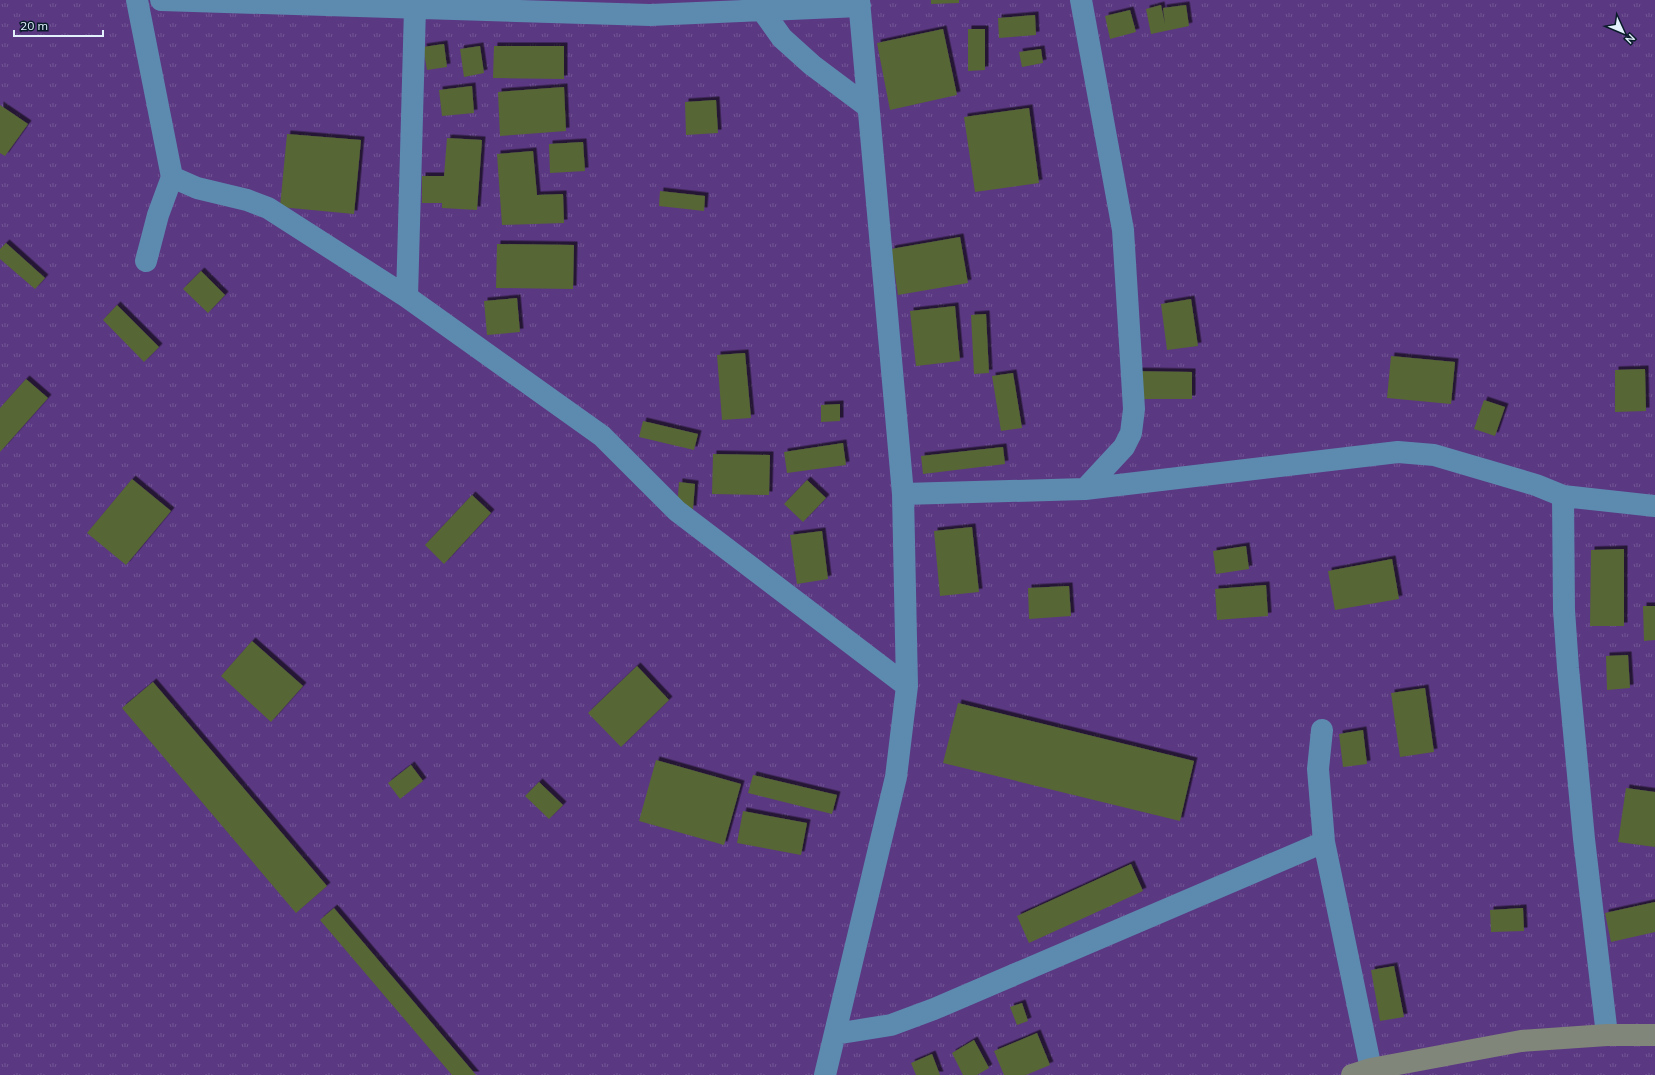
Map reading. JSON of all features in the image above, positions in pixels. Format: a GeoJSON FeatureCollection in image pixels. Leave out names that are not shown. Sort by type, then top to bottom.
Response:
{"type":"FeatureCollection","features":[{"type":"Feature","properties":{"kind":"street"},"geometry":{"type":"LineString","coordinates":[[137,0],[172,177],[158,216],[146,261]]}},
{"type":"Feature","properties":{"kind":"street"},"geometry":{"type":"LineString","coordinates":[[161,0],[650,15],[762,10],[859,3],[903,494],[907,686],[896,777],[825,1075]]}},
{"type":"Feature","properties":{"kind":"street"},"geometry":{"type":"LineString","coordinates":[[1081,0],[1123,230],[1134,409],[1131,433],[1124,447],[1085,489]]}},
{"type":"Feature","properties":{"kind":"street"},"geometry":{"type":"LineString","coordinates":[[407,297],[415,8]]}},
{"type":"Feature","properties":{"kind":"street"},"geometry":{"type":"LineString","coordinates":[[762,10],[782,38],[812,64],[868,107]]}},
{"type":"Feature","properties":{"kind":"street"},"geometry":{"type":"LineString","coordinates":[[172,177],[197,188],[247,200],[268,208],[407,297],[602,436],[677,511],[907,686]]}},
{"type":"Feature","properties":{"kind":"street"},"geometry":{"type":"LineString","coordinates":[[903,494],[1085,489],[1398,452],[1434,455],[1536,485],[1563,496],[1655,506]]}},
{"type":"Feature","properties":{"kind":"street"},"geometry":{"type":"LineString","coordinates":[[1563,496],[1564,610],[1568,661],[1584,839],[1607,1035]]}},
{"type":"Feature","properties":{"kind":"street"},"geometry":{"type":"LineString","coordinates":[[1322,730],[1318,769],[1324,842],[1362,1072],[1521,1041],[1607,1035],[1655,1035]]}},
{"type":"Feature","properties":{"kind":"street"},"geometry":{"type":"LineString","coordinates":[[835,1034],[891,1025],[934,1009],[1324,842]]}},
{"type":"Feature","properties":{"kind":"green space"},"geometry":{"type":"Polygon","coordinates":[[[0,0],[1655,0],[1655,1075],[0,1075],[0,0]]]}},
{"type":"Feature","properties":{"kind":"building"},"geometry":{"type":"Polygon","coordinates":[[[931,0],[959,0],[959,3],[931,4],[931,0]]]}},
{"type":"Feature","properties":{"kind":"building"},"geometry":{"type":"Polygon","coordinates":[[[1161,5],[1165,24],[1163,8],[1186,5],[1189,26],[1151,34],[1146,9],[1161,5]]]}},
{"type":"Feature","properties":{"kind":"building"},"geometry":{"type":"Polygon","coordinates":[[[1130,10],[1136,32],[1110,39],[1105,16],[1130,10]]]}},
{"type":"Feature","properties":{"kind":"building"},"geometry":{"type":"Polygon","coordinates":[[[1035,15],[1036,35],[999,38],[998,18],[1035,15]]]}},
{"type":"Feature","properties":{"kind":"building"},"geometry":{"type":"Polygon","coordinates":[[[943,29],[957,95],[890,110],[877,43],[943,29]]]}},
{"type":"Feature","properties":{"kind":"building"},"geometry":{"type":"Polygon","coordinates":[[[968,29],[985,29],[985,70],[968,71],[968,29]]]}},
{"type":"Feature","properties":{"kind":"building"},"geometry":{"type":"Polygon","coordinates":[[[444,44],[447,67],[427,70],[423,47],[444,44]]]}},
{"type":"Feature","properties":{"kind":"building"},"geometry":{"type":"Polygon","coordinates":[[[480,46],[484,73],[464,77],[460,49],[480,46]]]}},
{"type":"Feature","properties":{"kind":"building"},"geometry":{"type":"Polygon","coordinates":[[[494,46],[564,46],[564,79],[493,78],[494,46]]]}},
{"type":"Feature","properties":{"kind":"building"},"geometry":{"type":"Polygon","coordinates":[[[1041,49],[1043,63],[1022,67],[1019,52],[1041,49]]]}},
{"type":"Feature","properties":{"kind":"building"},"geometry":{"type":"Polygon","coordinates":[[[472,86],[474,113],[442,116],[439,90],[472,86]]]}},
{"type":"Feature","properties":{"kind":"building"},"geometry":{"type":"Polygon","coordinates":[[[564,87],[566,131],[500,136],[498,92],[564,87]]]}},
{"type":"Feature","properties":{"kind":"building"},"geometry":{"type":"Polygon","coordinates":[[[716,100],[718,133],[686,135],[685,102],[716,100]]]}},
{"type":"Feature","properties":{"kind":"building"},"geometry":{"type":"Polygon","coordinates":[[[0,105],[28,124],[5,156],[0,153],[0,105]]]}},
{"type":"Feature","properties":{"kind":"building"},"geometry":{"type":"Polygon","coordinates":[[[1029,108],[1039,183],[975,192],[964,117],[1029,108]]]}},
{"type":"Feature","properties":{"kind":"building"},"geometry":{"type":"Polygon","coordinates":[[[287,134],[361,140],[354,214],[280,207],[287,134]]]}},
{"type":"Feature","properties":{"kind":"building"},"geometry":{"type":"Polygon","coordinates":[[[447,138],[482,140],[477,210],[442,208],[442,203],[422,203],[422,176],[444,176],[447,138]]]}},
{"type":"Feature","properties":{"kind":"building"},"geometry":{"type":"Polygon","coordinates":[[[583,142],[585,171],[550,173],[549,144],[583,142]]]}},
{"type":"Feature","properties":{"kind":"building"},"geometry":{"type":"Polygon","coordinates":[[[533,151],[537,195],[563,194],[564,223],[502,225],[497,154],[533,151]]]}},
{"type":"Feature","properties":{"kind":"building"},"geometry":{"type":"Polygon","coordinates":[[[660,191],[705,196],[704,211],[659,206],[660,191]]]}},
{"type":"Feature","properties":{"kind":"building"},"geometry":{"type":"Polygon","coordinates":[[[960,237],[968,283],[898,295],[891,249],[960,237]]]}},
{"type":"Feature","properties":{"kind":"building"},"geometry":{"type":"Polygon","coordinates":[[[6,243],[45,278],[35,289],[0,259],[0,249],[6,243]]]}},
{"type":"Feature","properties":{"kind":"building"},"geometry":{"type":"Polygon","coordinates":[[[497,244],[574,245],[573,289],[496,288],[497,244]]]}},
{"type":"Feature","properties":{"kind":"building"},"geometry":{"type":"Polygon","coordinates":[[[201,271],[225,295],[208,313],[183,289],[201,271]]]}},
{"type":"Feature","properties":{"kind":"building"},"geometry":{"type":"Polygon","coordinates":[[[517,298],[520,332],[487,335],[484,301],[517,298]]]}},
{"type":"Feature","properties":{"kind":"building"},"geometry":{"type":"Polygon","coordinates":[[[1191,299],[1198,346],[1167,350],[1161,304],[1191,299]]]}},
{"type":"Feature","properties":{"kind":"building"},"geometry":{"type":"Polygon","coordinates":[[[117,305],[159,347],[144,362],[103,320],[117,305]]]}},
{"type":"Feature","properties":{"kind":"building"},"geometry":{"type":"Polygon","coordinates":[[[955,306],[960,361],[916,366],[910,311],[955,306]]]}},
{"type":"Feature","properties":{"kind":"building"},"geometry":{"type":"Polygon","coordinates":[[[986,314],[989,373],[974,374],[971,315],[986,314]]]}},
{"type":"Feature","properties":{"kind":"building"},"geometry":{"type":"Polygon","coordinates":[[[745,353],[751,418],[722,420],[717,355],[745,353]]]}},
{"type":"Feature","properties":{"kind":"building"},"geometry":{"type":"Polygon","coordinates":[[[1391,356],[1455,362],[1451,404],[1387,398],[1391,356]]]}},
{"type":"Feature","properties":{"kind":"building"},"geometry":{"type":"Polygon","coordinates":[[[1645,369],[1646,411],[1615,412],[1615,370],[1645,369]]]}},
{"type":"Feature","properties":{"kind":"building"},"geometry":{"type":"Polygon","coordinates":[[[1127,371],[1192,372],[1192,399],[1126,399],[1127,371]]]}},
{"type":"Feature","properties":{"kind":"building"},"geometry":{"type":"Polygon","coordinates":[[[1013,373],[1022,428],[1001,431],[992,376],[1013,373]]]}},
{"type":"Feature","properties":{"kind":"building"},"geometry":{"type":"Polygon","coordinates":[[[26,379],[48,398],[0,452],[0,408],[26,379]]]}},
{"type":"Feature","properties":{"kind":"building"},"geometry":{"type":"Polygon","coordinates":[[[1484,400],[1505,407],[1495,436],[1474,429],[1484,400]]]}},
{"type":"Feature","properties":{"kind":"building"},"geometry":{"type":"Polygon","coordinates":[[[840,404],[840,421],[821,422],[821,405],[840,404]]]}},
{"type":"Feature","properties":{"kind":"building"},"geometry":{"type":"Polygon","coordinates":[[[643,421],[698,434],[694,450],[639,437],[643,421]]]}},
{"type":"Feature","properties":{"kind":"building"},"geometry":{"type":"Polygon","coordinates":[[[843,443],[846,465],[787,473],[784,452],[843,443]]]}},
{"type":"Feature","properties":{"kind":"building"},"geometry":{"type":"Polygon","coordinates":[[[1003,447],[1005,464],[923,474],[921,456],[1003,447]]]}},
{"type":"Feature","properties":{"kind":"building"},"geometry":{"type":"Polygon","coordinates":[[[713,454],[770,455],[769,495],[712,494],[713,454]]]}},
{"type":"Feature","properties":{"kind":"building"},"geometry":{"type":"Polygon","coordinates":[[[132,479],[171,511],[126,565],[87,533],[132,479]]]}},
{"type":"Feature","properties":{"kind":"building"},"geometry":{"type":"Polygon","coordinates":[[[807,480],[826,498],[803,522],[784,504],[807,480]]]}},
{"type":"Feature","properties":{"kind":"building"},"geometry":{"type":"Polygon","coordinates":[[[679,482],[695,484],[693,509],[677,509],[679,482]]]}},
{"type":"Feature","properties":{"kind":"building"},"geometry":{"type":"Polygon","coordinates":[[[472,495],[491,513],[444,564],[425,545],[472,495]]]}},
{"type":"Feature","properties":{"kind":"building"},"geometry":{"type":"Polygon","coordinates":[[[972,527],[979,592],[940,596],[934,531],[972,527]]]}},
{"type":"Feature","properties":{"kind":"building"},"geometry":{"type":"Polygon","coordinates":[[[822,531],[828,579],[797,584],[790,535],[822,531]]]}},
{"type":"Feature","properties":{"kind":"building"},"geometry":{"type":"Polygon","coordinates":[[[1246,546],[1249,569],[1216,574],[1213,551],[1246,546]]]}},
{"type":"Feature","properties":{"kind":"building"},"geometry":{"type":"Polygon","coordinates":[[[1624,549],[1624,626],[1590,626],[1591,550],[1624,549]]]}},
{"type":"Feature","properties":{"kind":"building"},"geometry":{"type":"Polygon","coordinates":[[[1392,559],[1399,599],[1335,610],[1328,571],[1392,559]]]}},
{"type":"Feature","properties":{"kind":"building"},"geometry":{"type":"Polygon","coordinates":[[[1266,585],[1268,616],[1217,620],[1215,589],[1266,585]]]}},
{"type":"Feature","properties":{"kind":"building"},"geometry":{"type":"Polygon","coordinates":[[[1069,586],[1071,616],[1029,619],[1028,588],[1069,586]]]}},
{"type":"Feature","properties":{"kind":"building"},"geometry":{"type":"Polygon","coordinates":[[[1643,606],[1655,606],[1655,640],[1644,641],[1643,606]]]}},
{"type":"Feature","properties":{"kind":"building"},"geometry":{"type":"Polygon","coordinates":[[[252,641],[303,686],[271,722],[221,676],[252,641]]]}},
{"type":"Feature","properties":{"kind":"building"},"geometry":{"type":"Polygon","coordinates":[[[1628,655],[1630,688],[1607,690],[1606,656],[1628,655]]]}},
{"type":"Feature","properties":{"kind":"building"},"geometry":{"type":"Polygon","coordinates":[[[637,666],[669,700],[621,747],[588,713],[637,666]]]}},
{"type":"Feature","properties":{"kind":"building"},"geometry":{"type":"Polygon","coordinates":[[[153,682],[327,886],[296,913],[122,708],[153,682]]]}},
{"type":"Feature","properties":{"kind":"building"},"geometry":{"type":"Polygon","coordinates":[[[1425,688],[1434,752],[1400,757],[1391,693],[1425,688]]]}},
{"type":"Feature","properties":{"kind":"building"},"geometry":{"type":"Polygon","coordinates":[[[958,703],[1194,761],[1180,821],[943,763],[958,703]]]}},
{"type":"Feature","properties":{"kind":"building"},"geometry":{"type":"Polygon","coordinates":[[[1363,730],[1367,764],[1343,767],[1339,734],[1363,730]]]}},
{"type":"Feature","properties":{"kind":"building"},"geometry":{"type":"Polygon","coordinates":[[[656,760],[741,784],[724,845],[639,821],[656,760]]]}},
{"type":"Feature","properties":{"kind":"building"},"geometry":{"type":"Polygon","coordinates":[[[411,765],[423,781],[400,799],[388,783],[411,765]]]}},
{"type":"Feature","properties":{"kind":"building"},"geometry":{"type":"Polygon","coordinates":[[[753,775],[837,795],[832,814],[748,793],[753,775]]]}},
{"type":"Feature","properties":{"kind":"building"},"geometry":{"type":"Polygon","coordinates":[[[539,782],[563,805],[549,819],[525,796],[539,782]]]}},
{"type":"Feature","properties":{"kind":"building"},"geometry":{"type":"Polygon","coordinates":[[[1626,788],[1655,792],[1655,847],[1618,842],[1626,788]]]}},
{"type":"Feature","properties":{"kind":"building"},"geometry":{"type":"Polygon","coordinates":[[[743,811],[807,823],[801,855],[737,843],[743,811]]]}},
{"type":"Feature","properties":{"kind":"building"},"geometry":{"type":"Polygon","coordinates":[[[1131,864],[1143,891],[1029,943],[1017,916],[1131,864]]]}},
{"type":"Feature","properties":{"kind":"building"},"geometry":{"type":"Polygon","coordinates":[[[1655,902],[1655,932],[1611,942],[1605,913],[1655,902]]]}},
{"type":"Feature","properties":{"kind":"building"},"geometry":{"type":"Polygon","coordinates":[[[334,908],[476,1075],[452,1075],[320,920],[334,908]]]}},
{"type":"Feature","properties":{"kind":"building"},"geometry":{"type":"Polygon","coordinates":[[[1523,908],[1524,931],[1491,932],[1490,910],[1523,908]]]}},
{"type":"Feature","properties":{"kind":"building"},"geometry":{"type":"Polygon","coordinates":[[[1394,966],[1404,1017],[1380,1021],[1371,970],[1394,966]]]}},
{"type":"Feature","properties":{"kind":"building"},"geometry":{"type":"Polygon","coordinates":[[[1022,1003],[1028,1021],[1017,1025],[1010,1007],[1022,1003]]]}},
{"type":"Feature","properties":{"kind":"building"},"geometry":{"type":"Polygon","coordinates":[[[1037,1033],[1050,1065],[1026,1075],[1004,1075],[994,1051],[1037,1033]]]}},
{"type":"Feature","properties":{"kind":"building"},"geometry":{"type":"Polygon","coordinates":[[[974,1040],[989,1068],[977,1075],[963,1075],[952,1053],[974,1040]]]}},
{"type":"Feature","properties":{"kind":"building"},"geometry":{"type":"Polygon","coordinates":[[[932,1054],[940,1075],[916,1075],[911,1063],[932,1054]]]}}]}
